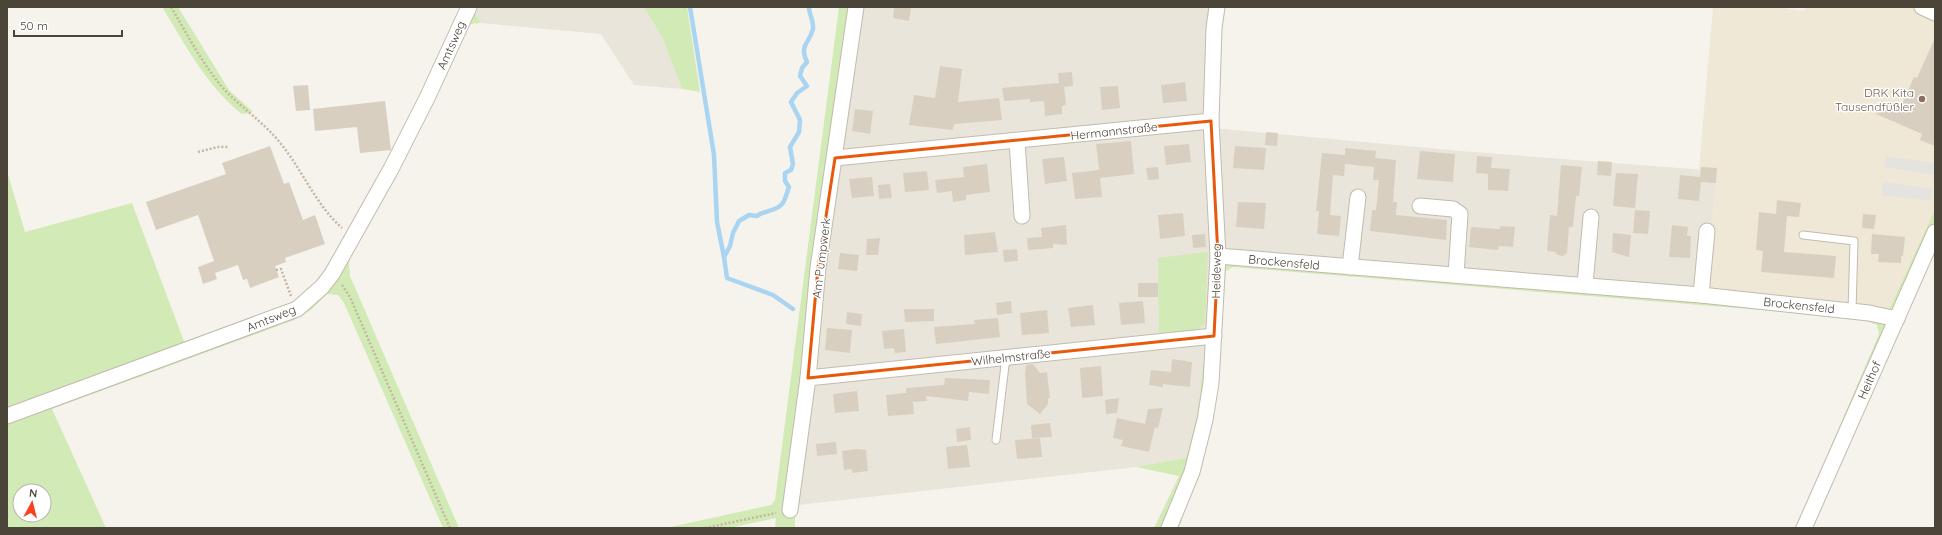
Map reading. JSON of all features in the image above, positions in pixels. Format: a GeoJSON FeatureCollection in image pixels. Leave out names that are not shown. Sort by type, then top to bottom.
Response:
{"type":"FeatureCollection","features":[{"type":"Feature","properties":{"kind":"street","name":"Amtsweg"},"geometry":{"type":"LineString","coordinates":[[7,416],[297,309],[311,298],[332,274],[391,169],[427,98],[469,7]]}},
{"type":"Feature","properties":{"kind":"street","name":"Am Pumpwerk"},"geometry":{"type":"LineString","coordinates":[[790,510],[808,378],[818,268],[856,7]]}},
{"type":"Feature","properties":{"kind":"street","name":"Heideweg"},"geometry":{"type":"LineString","coordinates":[[1169,528],[1192,472],[1205,420],[1211,382],[1218,256],[1211,121],[1214,28],[1217,7]]}},
{"type":"Feature","properties":{"kind":"street"},"geometry":{"type":"LineString","coordinates":[[1922,7],[1935,13]]}},
{"type":"Feature","properties":{"kind":"street","name":"Hermannstraße"},"geometry":{"type":"LineString","coordinates":[[835,158],[1211,121]]}},
{"type":"Feature","properties":{"kind":"street"},"geometry":{"type":"LineString","coordinates":[[1017,141],[1022,216]]}},
{"type":"Feature","properties":{"kind":"street"},"geometry":{"type":"LineString","coordinates":[[1350,267],[1358,197]]}},
{"type":"Feature","properties":{"kind":"street"},"geometry":{"type":"LineString","coordinates":[[1420,206],[1453,209],[1460,214],[1456,275]]}},
{"type":"Feature","properties":{"kind":"street"},"geometry":{"type":"LineString","coordinates":[[1585,285],[1591,217]]}},
{"type":"Feature","properties":{"kind":"street"},"geometry":{"type":"LineString","coordinates":[[1701,295],[1707,231]]}},
{"type":"Feature","properties":{"kind":"street","name":"Heithof"},"geometry":{"type":"LineString","coordinates":[[1804,528],[1935,232]]}},
{"type":"Feature","properties":{"kind":"street","name":"Brockensfeld"},"geometry":{"type":"LineString","coordinates":[[1218,256],[1701,295],[1852,311],[1896,319]]}},
{"type":"Feature","properties":{"kind":"street","name":"Wilhelmstraße"},"geometry":{"type":"LineString","coordinates":[[808,378],[1214,336]]}},
{"type":"Feature","properties":{"kind":"lane"},"geometry":{"type":"LineString","coordinates":[[1803,235],[1854,241],[1852,311]]}},
{"type":"Feature","properties":{"kind":"lane"},"geometry":{"type":"LineString","coordinates":[[996,440],[1006,357]]}},
{"type":"Feature","properties":{"kind":"path"},"geometry":{"type":"LineString","coordinates":[[171,7],[207,68],[234,98],[267,127],[298,168],[332,218],[353,235]]}},
{"type":"Feature","properties":{"kind":"path"},"geometry":{"type":"LineString","coordinates":[[198,152],[218,147],[228,147]]}},
{"type":"Feature","properties":{"kind":"path"},"geometry":{"type":"LineString","coordinates":[[276,270],[281,269],[297,309]]}},
{"type":"Feature","properties":{"kind":"path"},"geometry":{"type":"LineString","coordinates":[[332,274],[343,285],[350,297],[450,528]]}},
{"type":"Feature","properties":{"kind":"path"},"geometry":{"type":"LineString","coordinates":[[705,528],[790,510]]}},
{"type":"Feature","properties":{"kind":"highlighted area"},"geometry":{"type":"Polygon","coordinates":[[[1211,121],[1218,256],[1214,336],[808,378],[818,268],[835,158],[1211,121]]]}},
{"type":"Feature","properties":{"kind":"shaded area"},"geometry":{"type":"Polygon","coordinates":[[[471,7],[644,7],[663,39],[682,89],[634,85],[601,34],[481,23],[471,7]]]}},
{"type":"Feature","properties":{"kind":"shaded area"},"geometry":{"type":"Polygon","coordinates":[[[852,7],[1210,7],[1207,30],[1203,127],[1461,151],[1717,171],[1706,294],[1211,253],[1207,335],[1197,415],[1186,458],[1136,467],[789,506],[852,7]]]}},
{"type":"Feature","properties":{"kind":"shaded area"},"geometry":{"type":"Polygon","coordinates":[[[1713,7],[1777,7],[1804,11],[1806,7],[1935,7],[1935,209],[1888,312],[1706,294],[1717,171],[1699,169],[1713,7]]]}},
{"type":"Feature","properties":{"kind":"shaded area"},"geometry":{"type":"Polygon","coordinates":[[[1886,156],[1935,163],[1935,175],[1884,167],[1886,156]]]}},
{"type":"Feature","properties":{"kind":"shaded area"},"geometry":{"type":"Polygon","coordinates":[[[1883,182],[1933,189],[1931,201],[1881,195],[1883,182]]]}},
{"type":"Feature","properties":{"kind":"green space"},"geometry":{"type":"Polygon","coordinates":[[[162,7],[178,7],[229,90],[253,112],[242,114],[218,91],[207,78],[188,50],[162,7]]]}},
{"type":"Feature","properties":{"kind":"green space"},"geometry":{"type":"Polygon","coordinates":[[[461,7],[471,7],[481,23],[469,24],[350,256],[349,264],[350,276],[459,528],[443,528],[344,303],[338,295],[327,294],[311,310],[294,320],[52,409],[106,528],[7,528],[7,171],[25,232],[132,203],[188,352],[308,305],[444,62],[435,62],[461,7]]]}},
{"type":"Feature","properties":{"kind":"green space"},"geometry":{"type":"Polygon","coordinates":[[[644,7],[687,7],[700,92],[682,89],[663,39],[644,7]]]}},
{"type":"Feature","properties":{"kind":"green space"},"geometry":{"type":"Polygon","coordinates":[[[839,7],[852,7],[795,505],[795,528],[775,528],[776,518],[729,528],[666,528],[771,505],[775,500],[839,7]]]}},
{"type":"Feature","properties":{"kind":"green space"},"geometry":{"type":"Polygon","coordinates":[[[1935,209],[1935,240],[1811,528],[1796,528],[1879,334],[1877,325],[1859,318],[1233,267],[1226,271],[1223,281],[1201,463],[1179,528],[1154,528],[1179,476],[1136,467],[1186,458],[1197,415],[1207,335],[1211,253],[1888,312],[1935,209]]]}},
{"type":"Feature","properties":{"kind":"green space"},"geometry":{"type":"Polygon","coordinates":[[[1208,252],[1205,324],[1197,330],[1159,334],[1158,258],[1208,252]]]}},
{"type":"Feature","properties":{"kind":"building"},"geometry":{"type":"Polygon","coordinates":[[[894,7],[911,8],[909,21],[893,18],[894,7]]]}},
{"type":"Feature","properties":{"kind":"building","name":"DRK Kita Tausendfüßler"},"geometry":{"type":"Polygon","coordinates":[[[1935,38],[1935,146],[1920,140],[1922,134],[1876,114],[1881,101],[1900,109],[1914,77],[1917,78],[1935,38]]]}},
{"type":"Feature","properties":{"kind":"building"},"geometry":{"type":"Polygon","coordinates":[[[940,66],[962,69],[958,102],[999,98],[1002,120],[954,124],[953,130],[909,125],[914,95],[935,98],[940,66]]]}},
{"type":"Feature","properties":{"kind":"building"},"geometry":{"type":"Polygon","coordinates":[[[1072,72],[1073,86],[1064,87],[1066,105],[1062,106],[1062,114],[1045,116],[1044,101],[1030,102],[1030,99],[1004,101],[1002,88],[1059,83],[1058,73],[1072,72]]]}},
{"type":"Feature","properties":{"kind":"building"},"geometry":{"type":"Polygon","coordinates":[[[1185,82],[1187,101],[1163,103],[1161,85],[1185,82]]]}},
{"type":"Feature","properties":{"kind":"building"},"geometry":{"type":"Polygon","coordinates":[[[308,85],[310,110],[296,111],[293,86],[308,85]]]}},
{"type":"Feature","properties":{"kind":"building"},"geometry":{"type":"Polygon","coordinates":[[[1118,86],[1120,108],[1102,110],[1100,87],[1118,86]]]}},
{"type":"Feature","properties":{"kind":"building"},"geometry":{"type":"Polygon","coordinates":[[[385,101],[391,150],[360,153],[357,127],[315,131],[313,109],[385,101]]]}},
{"type":"Feature","properties":{"kind":"building"},"geometry":{"type":"Polygon","coordinates":[[[855,109],[873,111],[870,134],[852,131],[855,109]]]}},
{"type":"Feature","properties":{"kind":"building"},"geometry":{"type":"Polygon","coordinates":[[[1266,132],[1278,133],[1277,146],[1265,145],[1266,132]]]}},
{"type":"Feature","properties":{"kind":"building"},"geometry":{"type":"Polygon","coordinates":[[[1131,141],[1134,174],[1100,178],[1102,197],[1075,199],[1072,173],[1099,170],[1100,176],[1096,144],[1131,141]]]}},
{"type":"Feature","properties":{"kind":"building"},"geometry":{"type":"Polygon","coordinates":[[[1189,144],[1191,162],[1166,165],[1164,146],[1189,144]]]}},
{"type":"Feature","properties":{"kind":"building"},"geometry":{"type":"Polygon","coordinates":[[[270,146],[284,184],[289,182],[303,220],[315,215],[325,244],[285,258],[286,262],[275,266],[279,277],[250,288],[247,279],[243,280],[238,265],[215,273],[217,279],[203,284],[198,267],[214,261],[198,215],[156,230],[146,202],[226,174],[222,163],[270,146]]]}},
{"type":"Feature","properties":{"kind":"building"},"geometry":{"type":"Polygon","coordinates":[[[1235,146],[1266,148],[1264,170],[1233,168],[1235,146]]]}},
{"type":"Feature","properties":{"kind":"building"},"geometry":{"type":"Polygon","coordinates":[[[1345,148],[1376,151],[1375,158],[1396,160],[1393,202],[1397,202],[1396,215],[1447,220],[1446,240],[1370,231],[1372,210],[1376,210],[1379,180],[1373,180],[1374,167],[1345,164],[1344,176],[1333,175],[1330,215],[1341,216],[1339,236],[1317,234],[1319,211],[1316,211],[1322,153],[1345,155],[1345,148]]]}},
{"type":"Feature","properties":{"kind":"building"},"geometry":{"type":"Polygon","coordinates":[[[1420,151],[1455,154],[1453,182],[1417,179],[1420,151]]]}},
{"type":"Feature","properties":{"kind":"building"},"geometry":{"type":"Polygon","coordinates":[[[1477,156],[1492,157],[1491,168],[1510,169],[1508,191],[1488,190],[1488,174],[1476,173],[1477,156]]]}},
{"type":"Feature","properties":{"kind":"building"},"geometry":{"type":"Polygon","coordinates":[[[1064,157],[1067,181],[1045,184],[1042,159],[1064,157]]]}},
{"type":"Feature","properties":{"kind":"building"},"geometry":{"type":"Polygon","coordinates":[[[1598,161],[1612,162],[1611,176],[1597,175],[1598,161]]]}},
{"type":"Feature","properties":{"kind":"building"},"geometry":{"type":"Polygon","coordinates":[[[987,164],[990,192],[966,195],[966,200],[953,202],[952,191],[937,193],[935,180],[964,177],[963,167],[987,164]]]}},
{"type":"Feature","properties":{"kind":"building"},"geometry":{"type":"Polygon","coordinates":[[[1561,165],[1582,167],[1579,196],[1576,196],[1573,227],[1569,227],[1567,253],[1563,256],[1558,255],[1555,252],[1547,251],[1550,215],[1557,216],[1561,165]]]}},
{"type":"Feature","properties":{"kind":"building"},"geometry":{"type":"Polygon","coordinates":[[[1158,167],[1159,179],[1148,180],[1146,168],[1158,167]]]}},
{"type":"Feature","properties":{"kind":"building"},"geometry":{"type":"Polygon","coordinates":[[[1701,167],[1717,168],[1716,183],[1701,182],[1699,201],[1678,199],[1680,175],[1700,177],[1701,167]]]}},
{"type":"Feature","properties":{"kind":"building"},"geometry":{"type":"Polygon","coordinates":[[[927,171],[929,190],[905,192],[903,173],[927,171]]]}},
{"type":"Feature","properties":{"kind":"building"},"geometry":{"type":"Polygon","coordinates":[[[1616,173],[1638,174],[1635,208],[1613,206],[1616,173]]]}},
{"type":"Feature","properties":{"kind":"building"},"geometry":{"type":"Polygon","coordinates":[[[872,177],[874,196],[852,198],[849,179],[872,177]]]}},
{"type":"Feature","properties":{"kind":"building"},"geometry":{"type":"Polygon","coordinates":[[[890,184],[892,198],[879,199],[878,185],[890,184]]]}},
{"type":"Feature","properties":{"kind":"building"},"geometry":{"type":"Polygon","coordinates":[[[1777,200],[1801,203],[1799,217],[1787,216],[1784,252],[1836,256],[1834,278],[1761,272],[1763,251],[1756,250],[1759,212],[1776,214],[1777,200]]]}},
{"type":"Feature","properties":{"kind":"building"},"geometry":{"type":"Polygon","coordinates":[[[1238,202],[1266,203],[1264,229],[1236,227],[1238,202]]]}},
{"type":"Feature","properties":{"kind":"building"},"geometry":{"type":"Polygon","coordinates":[[[1635,210],[1650,211],[1648,234],[1633,233],[1635,210]]]}},
{"type":"Feature","properties":{"kind":"building"},"geometry":{"type":"Polygon","coordinates":[[[1183,213],[1185,236],[1160,239],[1158,215],[1183,213]]]}},
{"type":"Feature","properties":{"kind":"building"},"geometry":{"type":"Polygon","coordinates":[[[1863,214],[1876,215],[1874,229],[1862,228],[1863,214]]]}},
{"type":"Feature","properties":{"kind":"building"},"geometry":{"type":"Polygon","coordinates":[[[1066,225],[1067,245],[1053,244],[1053,248],[1028,250],[1027,238],[1042,237],[1041,228],[1066,225]]]}},
{"type":"Feature","properties":{"kind":"building"},"geometry":{"type":"Polygon","coordinates":[[[1672,225],[1688,227],[1687,236],[1691,236],[1690,258],[1669,257],[1672,225]]]}},
{"type":"Feature","properties":{"kind":"building"},"geometry":{"type":"Polygon","coordinates":[[[1500,226],[1515,227],[1513,247],[1499,246],[1498,250],[1469,247],[1471,227],[1500,229],[1500,226]]]}},
{"type":"Feature","properties":{"kind":"building"},"geometry":{"type":"Polygon","coordinates":[[[995,232],[998,252],[965,255],[964,235],[995,232]]]}},
{"type":"Feature","properties":{"kind":"building"},"geometry":{"type":"Polygon","coordinates":[[[1613,233],[1631,235],[1629,257],[1612,252],[1613,233]]]}},
{"type":"Feature","properties":{"kind":"building"},"geometry":{"type":"Polygon","coordinates":[[[1205,234],[1206,247],[1193,248],[1192,235],[1205,234]]]}},
{"type":"Feature","properties":{"kind":"building"},"geometry":{"type":"Polygon","coordinates":[[[1872,234],[1905,237],[1901,263],[1878,262],[1879,254],[1871,254],[1872,234]]]}},
{"type":"Feature","properties":{"kind":"building"},"geometry":{"type":"Polygon","coordinates":[[[880,238],[878,255],[866,255],[867,239],[880,238]]]}},
{"type":"Feature","properties":{"kind":"building"},"geometry":{"type":"Polygon","coordinates":[[[1017,249],[1018,261],[1004,262],[1003,250],[1017,249]]]}},
{"type":"Feature","properties":{"kind":"building"},"geometry":{"type":"Polygon","coordinates":[[[840,253],[859,255],[857,271],[838,269],[840,253]]]}},
{"type":"Feature","properties":{"kind":"building"},"geometry":{"type":"Polygon","coordinates":[[[1138,283],[1158,283],[1158,297],[1138,297],[1138,283]]]}},
{"type":"Feature","properties":{"kind":"building"},"geometry":{"type":"Polygon","coordinates":[[[1011,301],[1012,313],[997,315],[996,303],[1011,301]]]}},
{"type":"Feature","properties":{"kind":"building"},"geometry":{"type":"Polygon","coordinates":[[[1143,301],[1145,323],[1121,325],[1119,303],[1143,301]]]}},
{"type":"Feature","properties":{"kind":"building"},"geometry":{"type":"Polygon","coordinates":[[[1093,305],[1095,325],[1071,327],[1068,308],[1093,305]]]}},
{"type":"Feature","properties":{"kind":"building"},"geometry":{"type":"Polygon","coordinates":[[[904,309],[934,309],[934,321],[905,322],[904,309]]]}},
{"type":"Feature","properties":{"kind":"building"},"geometry":{"type":"Polygon","coordinates":[[[1047,310],[1049,333],[1022,335],[1020,313],[1047,310]]]}},
{"type":"Feature","properties":{"kind":"building"},"geometry":{"type":"Polygon","coordinates":[[[847,312],[862,314],[861,326],[846,324],[847,312]]]}},
{"type":"Feature","properties":{"kind":"building"},"geometry":{"type":"Polygon","coordinates":[[[998,318],[1000,337],[936,344],[934,327],[975,324],[974,320],[998,318]]]}},
{"type":"Feature","properties":{"kind":"building"},"geometry":{"type":"Polygon","coordinates":[[[827,328],[852,330],[850,353],[825,350],[827,328]]]}},
{"type":"Feature","properties":{"kind":"building"},"geometry":{"type":"Polygon","coordinates":[[[904,329],[906,352],[895,353],[894,348],[884,349],[882,331],[904,329]]]}},
{"type":"Feature","properties":{"kind":"building"},"geometry":{"type":"Polygon","coordinates":[[[1172,359],[1192,362],[1190,387],[1163,384],[1163,387],[1149,385],[1151,370],[1171,372],[1172,359]]]}},
{"type":"Feature","properties":{"kind":"building"},"geometry":{"type":"Polygon","coordinates":[[[1033,364],[1040,373],[1047,372],[1050,398],[1048,398],[1048,404],[1040,414],[1027,404],[1025,374],[1026,365],[1033,364]]]}},
{"type":"Feature","properties":{"kind":"building"},"geometry":{"type":"Polygon","coordinates":[[[1101,366],[1103,396],[1082,398],[1080,368],[1101,366]]]}},
{"type":"Feature","properties":{"kind":"building"},"geometry":{"type":"Polygon","coordinates":[[[945,378],[990,380],[989,394],[969,392],[968,401],[926,396],[927,401],[913,402],[912,394],[914,414],[888,416],[886,395],[906,393],[906,388],[944,385],[945,378]]]}},
{"type":"Feature","properties":{"kind":"building"},"geometry":{"type":"Polygon","coordinates":[[[857,391],[859,411],[835,413],[833,394],[857,391]]]}},
{"type":"Feature","properties":{"kind":"building"},"geometry":{"type":"Polygon","coordinates":[[[1119,398],[1117,413],[1106,414],[1105,400],[1119,398]]]}},
{"type":"Feature","properties":{"kind":"building"},"geometry":{"type":"Polygon","coordinates":[[[1163,408],[1158,428],[1155,427],[1149,452],[1121,446],[1123,440],[1113,438],[1117,418],[1145,424],[1148,409],[1163,408]]]}},
{"type":"Feature","properties":{"kind":"building"},"geometry":{"type":"Polygon","coordinates":[[[1050,423],[1052,437],[1032,438],[1031,425],[1050,423]]]}},
{"type":"Feature","properties":{"kind":"building"},"geometry":{"type":"Polygon","coordinates":[[[970,427],[971,440],[957,442],[956,429],[970,427]]]}},
{"type":"Feature","properties":{"kind":"building"},"geometry":{"type":"Polygon","coordinates":[[[1040,438],[1042,457],[1017,459],[1015,440],[1040,438]]]}},
{"type":"Feature","properties":{"kind":"building"},"geometry":{"type":"Polygon","coordinates":[[[836,442],[837,454],[817,456],[816,444],[836,442]]]}},
{"type":"Feature","properties":{"kind":"building"},"geometry":{"type":"Polygon","coordinates":[[[967,445],[970,467],[948,469],[946,447],[967,445]]]}},
{"type":"Feature","properties":{"kind":"building"},"geometry":{"type":"Polygon","coordinates":[[[857,449],[866,450],[868,471],[852,473],[852,469],[844,470],[842,451],[857,449]]]}},
{"type":"Feature","properties":{"kind":"waterway"},"geometry":{"type":"LineString","coordinates":[[690,7],[714,155],[717,222],[724,257]]}},
{"type":"Feature","properties":{"kind":"waterway"},"geometry":{"type":"LineString","coordinates":[[793,309],[773,295],[727,278],[724,257],[730,246],[733,233],[739,221],[749,215],[757,216],[775,209],[782,204],[786,197],[789,187],[785,181],[785,173],[791,170],[793,164],[790,147],[799,132],[800,120],[791,102],[797,93],[807,86],[800,76],[802,68],[807,62],[804,48],[813,29],[809,7]]}},
{"type":"Feature","properties":{"kind":"place","name":"DRK Kita Tausendfüßler"},"geometry":{"type":"Point","coordinates":[1922,99]}}]}
